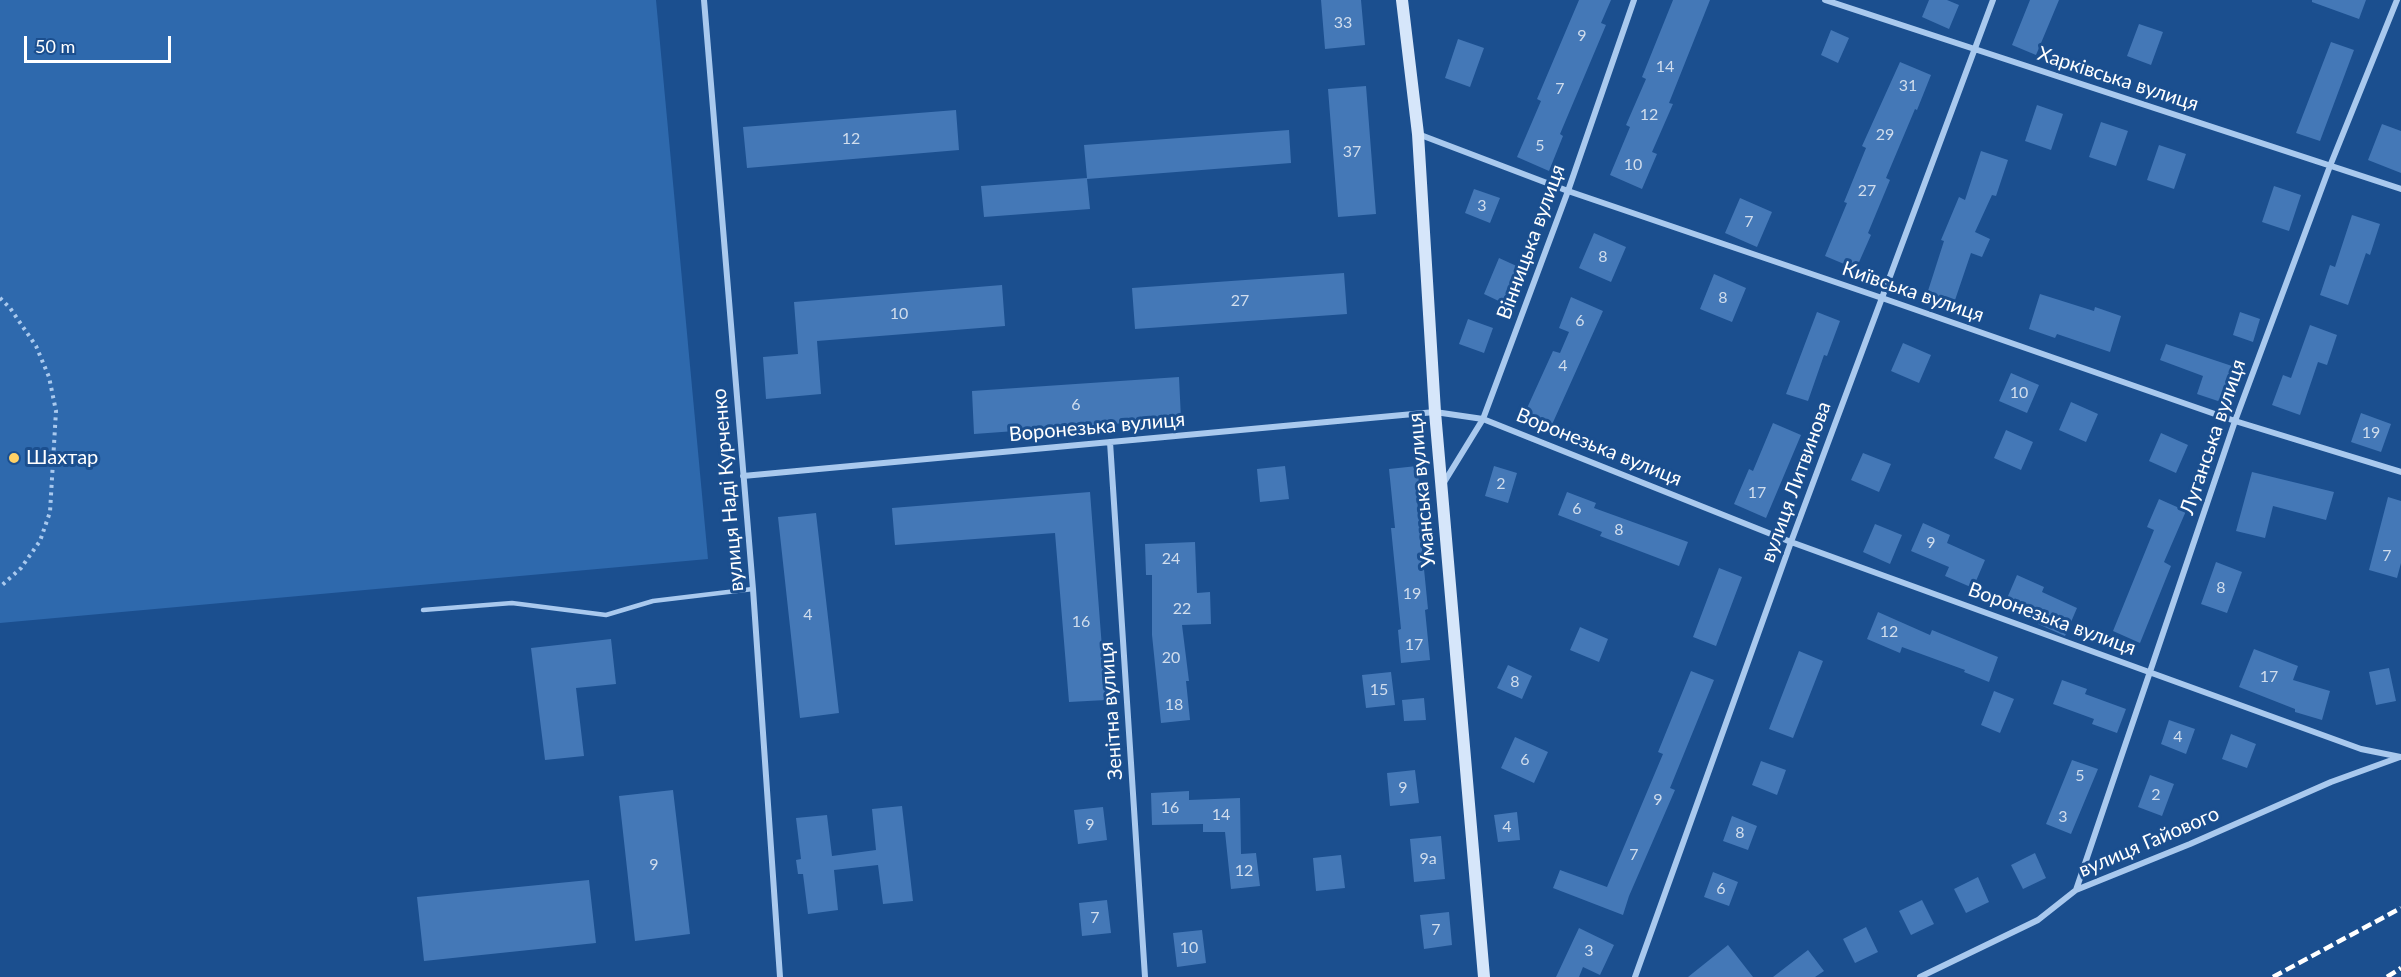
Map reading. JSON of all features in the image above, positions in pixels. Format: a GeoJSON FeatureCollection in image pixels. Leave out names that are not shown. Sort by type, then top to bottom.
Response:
{"type":"FeatureCollection","features":[{"type":"Feature","properties":{"kind":"street","name":"вулиця Наді Курченко"},"geometry":{"type":"LineString","coordinates":[[704,0],[753,589],[780,977]]}},
{"type":"Feature","properties":{"kind":"street","name":"Уманська вулиця"},"geometry":{"type":"LineString","coordinates":[[1402,0],[1418,134],[1435,412],[1484,977]]}},
{"type":"Feature","properties":{"kind":"street","name":"Вінницька вулиця"},"geometry":{"type":"LineString","coordinates":[[1441,486],[1483,418],[1568,191],[1634,0]]}},
{"type":"Feature","properties":{"kind":"street","name":"Харківська вулиця"},"geometry":{"type":"LineString","coordinates":[[1825,0],[2401,189]]}},
{"type":"Feature","properties":{"kind":"street","name":"вулиця Литвинова"},"geometry":{"type":"LineString","coordinates":[[1635,977],[1791,542],[1993,0]]}},
{"type":"Feature","properties":{"kind":"street","name":"Луганська вулиця"},"geometry":{"type":"LineString","coordinates":[[2076,890],[2235,422],[2330,166],[2397,0]]}},
{"type":"Feature","properties":{"kind":"street","name":"Київська вулиця"},"geometry":{"type":"LineString","coordinates":[[1418,134],[1568,191],[2235,422],[2401,472]]}},
{"type":"Feature","properties":{"kind":"street","name":"Воронезька вулиця"},"geometry":{"type":"LineString","coordinates":[[743,476],[1435,412],[1483,418],[1791,542],[2361,748],[2401,757]]}},
{"type":"Feature","properties":{"kind":"street","name":"Зенітна вулиця"},"geometry":{"type":"LineString","coordinates":[[1110,442],[1145,977]]}},
{"type":"Feature","properties":{"kind":"street","name":"вулиця Гайового"},"geometry":{"type":"LineString","coordinates":[[1920,977],[2038,920],[2076,890],[2190,844],[2331,782],[2401,757]]}},
{"type":"Feature","properties":{"kind":"lane"},"geometry":{"type":"LineString","coordinates":[[423,610],[512,603],[606,615],[653,601],[753,589]]}},
{"type":"Feature","properties":{"kind":"path"},"geometry":{"type":"LineString","coordinates":[[0,298],[10,308],[36,346],[49,377],[56,411],[50,512],[44,531],[40,541],[21,568],[0,586]]}},
{"type":"Feature","properties":{"kind":"shaded area"},"geometry":{"type":"Polygon","coordinates":[[[0,0],[656,0],[708,559],[0,623],[0,0]]]}},
{"type":"Feature","properties":{"kind":"building"},"geometry":{"type":"Polygon","coordinates":[[[1321,0],[1361,0],[1365,45],[1325,49],[1321,0]]]}},
{"type":"Feature","properties":{"kind":"building"},"geometry":{"type":"Polygon","coordinates":[[[1579,0],[1611,0],[1601,23],[1606,25],[1560,134],[1563,136],[1549,171],[1517,157],[1541,101],[1537,99],[1579,0]]]}},
{"type":"Feature","properties":{"kind":"building"},"geometry":{"type":"Polygon","coordinates":[[[1673,0],[1710,0],[1669,103],[1673,104],[1652,152],[1657,154],[1642,189],[1610,175],[1630,127],[1626,125],[1646,79],[1642,77],[1673,0]]]}},
{"type":"Feature","properties":{"kind":"building"},"geometry":{"type":"Polygon","coordinates":[[[1929,0],[1947,0],[1959,5],[1949,29],[1922,17],[1929,0]]]}},
{"type":"Feature","properties":{"kind":"building"},"geometry":{"type":"Polygon","coordinates":[[[2030,0],[2059,0],[2036,55],[2012,45],[2030,0]]]}},
{"type":"Feature","properties":{"kind":"building"},"geometry":{"type":"Polygon","coordinates":[[[2312,0],[2366,0],[2359,19],[2312,2],[2312,0]]]}},
{"type":"Feature","properties":{"kind":"building"},"geometry":{"type":"Polygon","coordinates":[[[2139,24],[2163,32],[2151,65],[2127,56],[2139,24]]]}},
{"type":"Feature","properties":{"kind":"building"},"geometry":{"type":"Polygon","coordinates":[[[1831,30],[1849,38],[1838,63],[1821,55],[1831,30]]]}},
{"type":"Feature","properties":{"kind":"building"},"geometry":{"type":"Polygon","coordinates":[[[1458,39],[1484,48],[1470,87],[1445,78],[1458,39]]]}},
{"type":"Feature","properties":{"kind":"building"},"geometry":{"type":"Polygon","coordinates":[[[2331,42],[2354,50],[2320,141],[2296,133],[2331,42]]]}},
{"type":"Feature","properties":{"kind":"building"},"geometry":{"type":"Polygon","coordinates":[[[1900,62],[1931,75],[1886,178],[1890,180],[1868,233],[1871,235],[1856,269],[1825,256],[1866,148],[1862,146],[1900,62]]]}},
{"type":"Feature","properties":{"kind":"building"},"geometry":{"type":"Polygon","coordinates":[[[1366,86],[1376,214],[1338,217],[1328,89],[1366,86]]]}},
{"type":"Feature","properties":{"kind":"building"},"geometry":{"type":"Polygon","coordinates":[[[2037,105],[2063,114],[2051,150],[2025,141],[2037,105]]]}},
{"type":"Feature","properties":{"kind":"building"},"geometry":{"type":"Polygon","coordinates":[[[956,110],[959,150],[747,168],[743,127],[956,110]]]}},
{"type":"Feature","properties":{"kind":"building"},"geometry":{"type":"Polygon","coordinates":[[[2101,122],[2128,131],[2116,166],[2089,157],[2101,122]]]}},
{"type":"Feature","properties":{"kind":"building"},"geometry":{"type":"Polygon","coordinates":[[[2382,124],[2401,131],[2401,173],[2368,160],[2382,124]]]}},
{"type":"Feature","properties":{"kind":"building"},"geometry":{"type":"Polygon","coordinates":[[[1289,130],[1291,163],[1087,179],[1090,209],[984,217],[981,186],[1087,178],[1084,145],[1289,130]]]}},
{"type":"Feature","properties":{"kind":"building"},"geometry":{"type":"Polygon","coordinates":[[[2159,145],[2186,154],[2174,189],[2147,180],[2159,145]]]}},
{"type":"Feature","properties":{"kind":"building"},"geometry":{"type":"Polygon","coordinates":[[[1981,151],[2008,160],[1996,196],[1992,195],[1975,232],[1990,239],[1982,257],[1971,253],[1954,303],[1927,294],[1944,241],[1941,240],[1959,197],[1965,200],[1981,151]]]}},
{"type":"Feature","properties":{"kind":"building"},"geometry":{"type":"Polygon","coordinates":[[[2274,186],[2301,195],[2289,231],[2262,222],[2274,186]]]}},
{"type":"Feature","properties":{"kind":"building"},"geometry":{"type":"Polygon","coordinates":[[[1474,189],[1500,198],[1490,223],[1465,213],[1474,189]]]}},
{"type":"Feature","properties":{"kind":"building"},"geometry":{"type":"Polygon","coordinates":[[[1740,198],[1772,212],[1757,247],[1725,233],[1740,198]]]}},
{"type":"Feature","properties":{"kind":"building"},"geometry":{"type":"Polygon","coordinates":[[[2352,215],[2380,224],[2370,255],[2366,253],[2348,305],[2320,295],[2330,265],[2335,267],[2352,215]]]}},
{"type":"Feature","properties":{"kind":"building"},"geometry":{"type":"Polygon","coordinates":[[[1594,233],[1626,247],[1611,282],[1579,268],[1594,233]]]}},
{"type":"Feature","properties":{"kind":"building"},"geometry":{"type":"Polygon","coordinates":[[[1499,258],[1521,268],[1505,304],[1484,294],[1499,258]]]}},
{"type":"Feature","properties":{"kind":"building"},"geometry":{"type":"Polygon","coordinates":[[[1344,273],[1347,314],[1135,329],[1132,288],[1344,273]]]}},
{"type":"Feature","properties":{"kind":"building"},"geometry":{"type":"Polygon","coordinates":[[[1714,274],[1746,288],[1732,322],[1700,309],[1714,274]]]}},
{"type":"Feature","properties":{"kind":"building"},"geometry":{"type":"Polygon","coordinates":[[[1002,285],[1005,326],[817,341],[821,394],[766,399],[763,357],[798,354],[794,302],[1002,285]]]}},
{"type":"Feature","properties":{"kind":"building"},"geometry":{"type":"Polygon","coordinates":[[[2040,294],[2094,311],[2095,307],[2121,316],[2110,352],[2057,334],[2055,338],[2029,329],[2040,294]]]}},
{"type":"Feature","properties":{"kind":"building"},"geometry":{"type":"Polygon","coordinates":[[[1571,297],[1603,311],[1550,429],[1523,417],[1553,351],[1560,353],[1569,332],[1559,328],[1571,297]]]}},
{"type":"Feature","properties":{"kind":"building"},"geometry":{"type":"Polygon","coordinates":[[[1817,312],[1840,321],[1827,356],[1824,355],[1808,401],[1786,394],[1817,312]]]}},
{"type":"Feature","properties":{"kind":"building"},"geometry":{"type":"Polygon","coordinates":[[[2240,312],[2260,319],[2253,342],[2233,335],[2240,312]]]}},
{"type":"Feature","properties":{"kind":"building"},"geometry":{"type":"Polygon","coordinates":[[[1468,319],[1493,328],[1484,353],[1459,344],[1468,319]]]}},
{"type":"Feature","properties":{"kind":"building"},"geometry":{"type":"Polygon","coordinates":[[[2310,325],[2337,335],[2327,365],[2318,362],[2300,415],[2272,405],[2283,375],[2291,378],[2310,325]]]}},
{"type":"Feature","properties":{"kind":"building"},"geometry":{"type":"Polygon","coordinates":[[[1903,343],[1931,355],[1919,383],[1891,371],[1903,343]]]}},
{"type":"Feature","properties":{"kind":"building"},"geometry":{"type":"Polygon","coordinates":[[[2166,344],[2235,367],[2224,403],[2197,394],[2203,376],[2160,360],[2166,344]]]}},
{"type":"Feature","properties":{"kind":"building"},"geometry":{"type":"Polygon","coordinates":[[[2011,373],[2039,385],[2027,413],[1999,401],[2011,373]]]}},
{"type":"Feature","properties":{"kind":"building"},"geometry":{"type":"Polygon","coordinates":[[[1179,377],[1181,419],[974,434],[972,391],[1179,377]]]}},
{"type":"Feature","properties":{"kind":"building"},"geometry":{"type":"Polygon","coordinates":[[[2071,402],[2098,414],[2086,442],[2059,430],[2071,402]]]}},
{"type":"Feature","properties":{"kind":"building"},"geometry":{"type":"Polygon","coordinates":[[[2361,413],[2391,424],[2381,452],[2351,442],[2361,413]]]}},
{"type":"Feature","properties":{"kind":"building"},"geometry":{"type":"Polygon","coordinates":[[[1773,423],[1801,435],[1766,518],[1734,504],[1749,469],[1753,471],[1773,423]]]}},
{"type":"Feature","properties":{"kind":"building"},"geometry":{"type":"Polygon","coordinates":[[[2006,430],[2033,442],[2021,470],[1994,458],[2006,430]]]}},
{"type":"Feature","properties":{"kind":"building"},"geometry":{"type":"Polygon","coordinates":[[[2161,433],[2188,445],[2176,473],[2149,461],[2161,433]]]}},
{"type":"Feature","properties":{"kind":"building"},"geometry":{"type":"Polygon","coordinates":[[[1863,453],[1891,464],[1879,492],[1851,480],[1863,453]]]}},
{"type":"Feature","properties":{"kind":"building"},"geometry":{"type":"Polygon","coordinates":[[[1285,466],[1289,499],[1260,502],[1257,469],[1285,466]]]}},
{"type":"Feature","properties":{"kind":"building"},"geometry":{"type":"Polygon","coordinates":[[[1417,466],[1421,499],[1417,499],[1428,609],[1425,610],[1430,660],[1401,663],[1398,630],[1401,629],[1391,528],[1395,528],[1389,469],[1417,466]]]}},
{"type":"Feature","properties":{"kind":"building"},"geometry":{"type":"Polygon","coordinates":[[[1494,466],[1517,473],[1508,503],[1485,496],[1494,466]]]}},
{"type":"Feature","properties":{"kind":"building"},"geometry":{"type":"Polygon","coordinates":[[[2252,472],[2334,492],[2326,520],[2273,506],[2265,538],[2236,531],[2252,472]]]}},
{"type":"Feature","properties":{"kind":"building"},"geometry":{"type":"Polygon","coordinates":[[[1090,492],[1106,700],[1069,702],[1055,533],[895,545],[892,508],[1090,492]]]}},
{"type":"Feature","properties":{"kind":"building"},"geometry":{"type":"Polygon","coordinates":[[[1567,492],[1596,503],[1594,508],[1688,542],[1679,566],[1600,536],[1602,532],[1558,515],[1567,492]]]}},
{"type":"Feature","properties":{"kind":"building"},"geometry":{"type":"Polygon","coordinates":[[[2388,497],[2401,501],[2401,563],[2397,578],[2369,570],[2388,497]]]}},
{"type":"Feature","properties":{"kind":"building"},"geometry":{"type":"Polygon","coordinates":[[[2159,499],[2186,511],[2164,562],[2171,566],[2140,643],[2113,631],[2154,530],[2147,527],[2159,499]]]}},
{"type":"Feature","properties":{"kind":"building"},"geometry":{"type":"Polygon","coordinates":[[[816,513],[839,713],[800,718],[778,517],[816,513]]]}},
{"type":"Feature","properties":{"kind":"building"},"geometry":{"type":"Polygon","coordinates":[[[1923,523],[1950,535],[1947,543],[1985,560],[1973,588],[1945,576],[1949,567],[1911,551],[1923,523]]]}},
{"type":"Feature","properties":{"kind":"building"},"geometry":{"type":"Polygon","coordinates":[[[1875,524],[1902,535],[1890,564],[1863,552],[1875,524]]]}},
{"type":"Feature","properties":{"kind":"building"},"geometry":{"type":"Polygon","coordinates":[[[1195,542],[1197,593],[1210,592],[1211,624],[1182,625],[1189,681],[1186,681],[1190,720],[1161,723],[1152,635],[1152,575],[1146,575],[1145,544],[1195,542]]]}},
{"type":"Feature","properties":{"kind":"building"},"geometry":{"type":"Polygon","coordinates":[[[2216,562],[2242,572],[2227,613],[2201,604],[2216,562]]]}},
{"type":"Feature","properties":{"kind":"building"},"geometry":{"type":"Polygon","coordinates":[[[1719,568],[1742,577],[1716,646],[1693,637],[1719,568]]]}},
{"type":"Feature","properties":{"kind":"building"},"geometry":{"type":"Polygon","coordinates":[[[2017,575],[2044,587],[2042,592],[2077,608],[2065,636],[2038,624],[2040,618],[2005,603],[2017,575]]]}},
{"type":"Feature","properties":{"kind":"building"},"geometry":{"type":"Polygon","coordinates":[[[1878,612],[1930,635],[1932,630],[1998,657],[1989,682],[1964,672],[1965,670],[1902,647],[1900,653],[1867,639],[1878,612]]]}},
{"type":"Feature","properties":{"kind":"building"},"geometry":{"type":"Polygon","coordinates":[[[1580,627],[1608,639],[1599,662],[1570,650],[1580,627]]]}},
{"type":"Feature","properties":{"kind":"building"},"geometry":{"type":"Polygon","coordinates":[[[611,639],[616,684],[576,688],[584,756],[545,760],[531,648],[611,639]]]}},
{"type":"Feature","properties":{"kind":"building"},"geometry":{"type":"Polygon","coordinates":[[[2254,649],[2298,666],[2293,680],[2330,691],[2322,720],[2295,712],[2295,709],[2239,687],[2254,649]]]}},
{"type":"Feature","properties":{"kind":"building"},"geometry":{"type":"Polygon","coordinates":[[[1799,651],[1823,661],[1793,738],[1769,729],[1799,651]]]}},
{"type":"Feature","properties":{"kind":"building"},"geometry":{"type":"Polygon","coordinates":[[[1508,665],[1532,676],[1522,699],[1497,688],[1508,665]]]}},
{"type":"Feature","properties":{"kind":"building"},"geometry":{"type":"Polygon","coordinates":[[[2389,668],[2396,701],[2376,705],[2369,672],[2389,668]]]}},
{"type":"Feature","properties":{"kind":"building"},"geometry":{"type":"Polygon","coordinates":[[[1691,671],[1714,680],[1670,788],[1675,790],[1623,915],[1553,888],[1560,870],[1607,887],[1663,754],[1658,752],[1691,671]]]}},
{"type":"Feature","properties":{"kind":"building"},"geometry":{"type":"Polygon","coordinates":[[[1391,672],[1395,705],[1366,708],[1362,675],[1391,672]]]}},
{"type":"Feature","properties":{"kind":"building"},"geometry":{"type":"Polygon","coordinates":[[[2062,680],[2087,689],[2085,694],[2126,709],[2117,733],[2092,724],[2094,719],[2053,704],[2062,680]]]}},
{"type":"Feature","properties":{"kind":"building"},"geometry":{"type":"Polygon","coordinates":[[[1994,691],[2014,699],[2000,733],[1981,725],[1994,691]]]}},
{"type":"Feature","properties":{"kind":"building"},"geometry":{"type":"Polygon","coordinates":[[[1424,698],[1426,720],[1404,721],[1402,700],[1424,698]]]}},
{"type":"Feature","properties":{"kind":"building"},"geometry":{"type":"Polygon","coordinates":[[[2169,720],[2195,729],[2186,754],[2161,744],[2169,720]]]}},
{"type":"Feature","properties":{"kind":"building"},"geometry":{"type":"Polygon","coordinates":[[[2231,734],[2256,744],[2247,768],[2222,759],[2231,734]]]}},
{"type":"Feature","properties":{"kind":"building"},"geometry":{"type":"Polygon","coordinates":[[[1515,737],[1548,752],[1534,783],[1501,768],[1515,737]]]}},
{"type":"Feature","properties":{"kind":"building"},"geometry":{"type":"Polygon","coordinates":[[[2072,760],[2098,769],[2071,834],[2046,824],[2072,760]]]}},
{"type":"Feature","properties":{"kind":"building"},"geometry":{"type":"Polygon","coordinates":[[[1761,761],[1786,770],[1777,795],[1752,785],[1761,761]]]}},
{"type":"Feature","properties":{"kind":"building"},"geometry":{"type":"Polygon","coordinates":[[[1415,770],[1419,803],[1390,806],[1387,773],[1415,770]]]}},
{"type":"Feature","properties":{"kind":"building"},"geometry":{"type":"Polygon","coordinates":[[[2150,775],[2174,784],[2162,816],[2138,807],[2150,775]]]}},
{"type":"Feature","properties":{"kind":"building"},"geometry":{"type":"Polygon","coordinates":[[[673,790],[690,934],[635,941],[619,796],[673,790]]]}},
{"type":"Feature","properties":{"kind":"building"},"geometry":{"type":"Polygon","coordinates":[[[1189,791],[1189,800],[1240,798],[1241,854],[1256,853],[1260,886],[1231,889],[1225,832],[1203,832],[1203,824],[1152,825],[1151,793],[1189,791]]]}},
{"type":"Feature","properties":{"kind":"building"},"geometry":{"type":"Polygon","coordinates":[[[902,806],[913,901],[883,904],[878,865],[834,870],[838,910],[808,914],[803,874],[798,874],[796,860],[801,859],[796,818],[827,815],[832,856],[876,850],[872,809],[902,806]]]}},
{"type":"Feature","properties":{"kind":"building"},"geometry":{"type":"Polygon","coordinates":[[[1103,807],[1107,840],[1078,844],[1074,810],[1103,807]]]}},
{"type":"Feature","properties":{"kind":"building"},"geometry":{"type":"Polygon","coordinates":[[[1517,812],[1520,840],[1498,842],[1494,815],[1517,812]]]}},
{"type":"Feature","properties":{"kind":"building"},"geometry":{"type":"Polygon","coordinates":[[[1732,816],[1757,826],[1748,850],[1723,841],[1732,816]]]}},
{"type":"Feature","properties":{"kind":"building"},"geometry":{"type":"Polygon","coordinates":[[[1441,836],[1445,879],[1414,882],[1410,839],[1441,836]]]}},
{"type":"Feature","properties":{"kind":"building"},"geometry":{"type":"Polygon","coordinates":[[[2035,853],[2046,878],[2023,889],[2011,865],[2035,853]]]}},
{"type":"Feature","properties":{"kind":"building"},"geometry":{"type":"Polygon","coordinates":[[[1341,855],[1345,888],[1316,891],[1313,858],[1341,855]]]}},
{"type":"Feature","properties":{"kind":"building"},"geometry":{"type":"Polygon","coordinates":[[[1713,872],[1738,882],[1729,906],[1704,897],[1713,872]]]}},
{"type":"Feature","properties":{"kind":"building"},"geometry":{"type":"Polygon","coordinates":[[[1978,877],[1989,902],[1966,913],[1954,889],[1978,877]]]}},
{"type":"Feature","properties":{"kind":"building"},"geometry":{"type":"Polygon","coordinates":[[[589,880],[596,943],[424,961],[417,897],[589,880]]]}},
{"type":"Feature","properties":{"kind":"building"},"geometry":{"type":"Polygon","coordinates":[[[1107,900],[1111,933],[1082,936],[1079,903],[1107,900]]]}},
{"type":"Feature","properties":{"kind":"building"},"geometry":{"type":"Polygon","coordinates":[[[1922,900],[1934,924],[1911,935],[1899,911],[1922,900]]]}},
{"type":"Feature","properties":{"kind":"building"},"geometry":{"type":"Polygon","coordinates":[[[1449,912],[1452,945],[1424,949],[1420,915],[1449,912]]]}},
{"type":"Feature","properties":{"kind":"building"},"geometry":{"type":"Polygon","coordinates":[[[1866,927],[1878,952],[1855,963],[1843,939],[1866,927]]]}},
{"type":"Feature","properties":{"kind":"building"},"geometry":{"type":"Polygon","coordinates":[[[1579,928],[1614,945],[1600,975],[1583,967],[1579,977],[1556,977],[1579,928]]]}},
{"type":"Feature","properties":{"kind":"building"},"geometry":{"type":"Polygon","coordinates":[[[1202,930],[1206,963],[1177,967],[1173,933],[1202,930]]]}},
{"type":"Feature","properties":{"kind":"building"},"geometry":{"type":"Polygon","coordinates":[[[1728,945],[1753,977],[1688,977],[1728,945]]]}},
{"type":"Feature","properties":{"kind":"building"},"geometry":{"type":"Polygon","coordinates":[[[1808,950],[1824,971],[1815,977],[1773,977],[1808,950]]]}},
{"type":"Feature","properties":{"kind":"railway"},"geometry":{"type":"LineString","coordinates":[[2273,977],[2401,908]]}},
{"type":"Feature","properties":{"kind":"railway"},"geometry":{"type":"LineString","coordinates":[[2387,977],[2401,968]]}},
{"type":"Feature","properties":{"kind":"place","name":"Шахтар"},"geometry":{"type":"Point","coordinates":[14,458]}}]}
